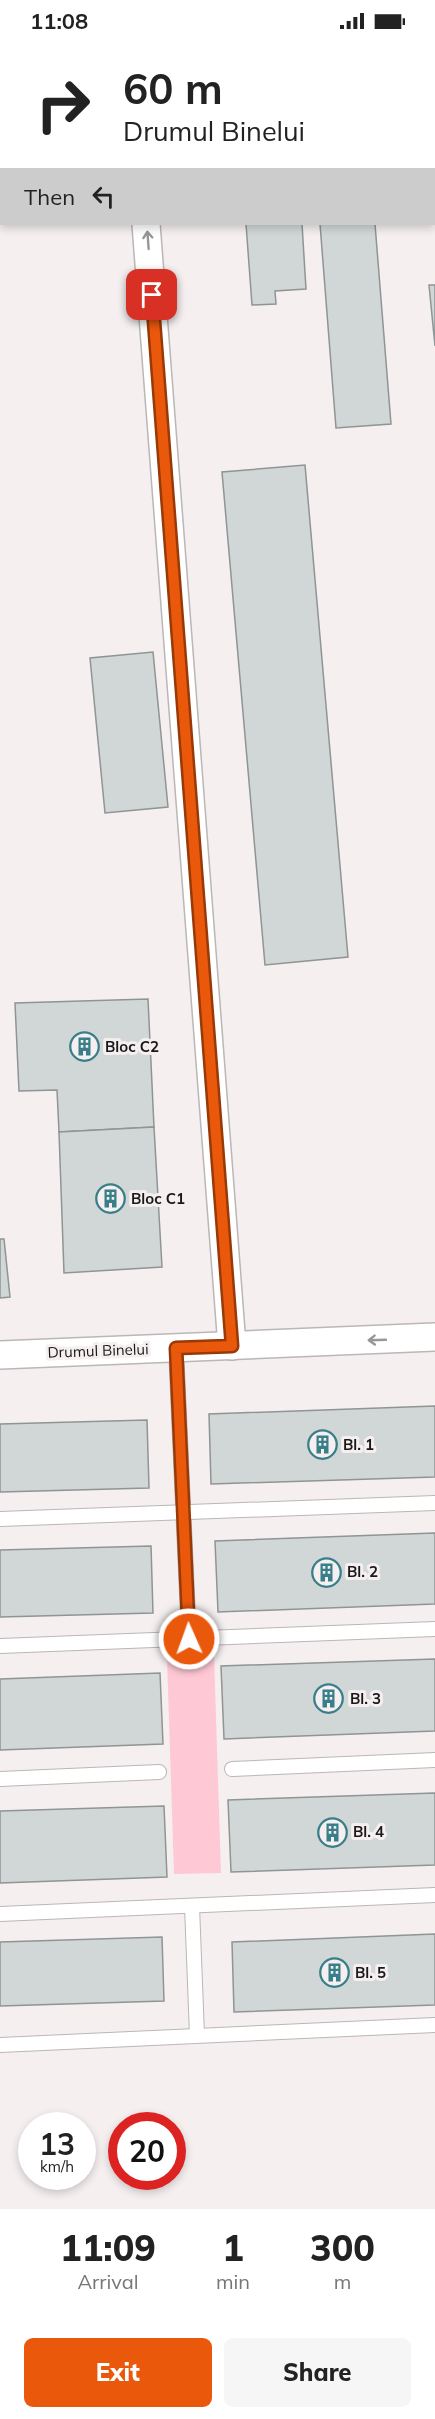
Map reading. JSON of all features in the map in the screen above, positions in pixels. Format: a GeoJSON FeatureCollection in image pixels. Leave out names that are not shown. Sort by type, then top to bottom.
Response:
{"type":"FeatureCollection","features":[{"type":"Feature","properties":{"kind":"street"},"geometry":{"type":"LineString","coordinates":[[146,225],[232,1346]]}},
{"type":"Feature","properties":{"kind":"street","name":"Drumul Binelui"},"geometry":{"type":"LineString","coordinates":[[0,1355],[435,1337]]}},
{"type":"Feature","properties":{"kind":"lane"},"geometry":{"type":"LineString","coordinates":[[176,1348],[189,1639]]}},
{"type":"Feature","properties":{"kind":"lane"},"geometry":{"type":"LineString","coordinates":[[0,1519],[435,1503]]}},
{"type":"Feature","properties":{"kind":"lane"},"geometry":{"type":"LineString","coordinates":[[0,1646],[435,1629]]}},
{"type":"Feature","properties":{"kind":"lane"},"geometry":{"type":"LineString","coordinates":[[232,1769],[435,1760]]}},
{"type":"Feature","properties":{"kind":"lane"},"geometry":{"type":"LineString","coordinates":[[0,1779],[159,1772]]}},
{"type":"Feature","properties":{"kind":"lane"},"geometry":{"type":"LineString","coordinates":[[0,1914],[435,1895]]}},
{"type":"Feature","properties":{"kind":"lane"},"geometry":{"type":"LineString","coordinates":[[192,1906],[196,2035]]}},
{"type":"Feature","properties":{"kind":"lane"},"geometry":{"type":"LineString","coordinates":[[0,2045],[435,2025]]}},
{"type":"Feature","properties":{"kind":"shaded area"},"geometry":{"type":"Polygon","coordinates":[[[214,1656],[221,1873],[174,1874],[167,1658],[214,1656]]]}},
{"type":"Feature","properties":{"kind":"building"},"geometry":{"type":"Polygon","coordinates":[[[246,225],[302,225],[306,289],[275,291],[276,304],[252,305],[246,225]]]}},
{"type":"Feature","properties":{"kind":"building"},"geometry":{"type":"Polygon","coordinates":[[[320,225],[375,225],[391,424],[336,428],[320,225]]]}},
{"type":"Feature","properties":{"kind":"building"},"geometry":{"type":"Polygon","coordinates":[[[429,285],[435,285],[435,346],[429,285]]]}},
{"type":"Feature","properties":{"kind":"building"},"geometry":{"type":"Polygon","coordinates":[[[305,465],[348,957],[265,965],[222,472],[305,465]]]}},
{"type":"Feature","properties":{"kind":"building"},"geometry":{"type":"Polygon","coordinates":[[[153,652],[168,807],[105,813],[90,658],[153,652]]]}},
{"type":"Feature","properties":{"kind":"building","name":"Bloc C2"},"geometry":{"type":"Polygon","coordinates":[[[148,999],[154,1127],[59,1132],[57,1090],[19,1091],[15,1003],[148,999]]]}},
{"type":"Feature","properties":{"kind":"building","name":"Bloc C1"},"geometry":{"type":"Polygon","coordinates":[[[154,1127],[162,1267],[64,1273],[59,1132],[154,1127]]]}},
{"type":"Feature","properties":{"kind":"building"},"geometry":{"type":"Polygon","coordinates":[[[0,1239],[4,1239],[10,1297],[0,1298],[0,1239]]]}},
{"type":"Feature","properties":{"kind":"building","name":"Bl. 1"},"geometry":{"type":"Polygon","coordinates":[[[435,1406],[435,1477],[211,1484],[209,1414],[435,1406]]]}},
{"type":"Feature","properties":{"kind":"building"},"geometry":{"type":"Polygon","coordinates":[[[147,1420],[149,1488],[0,1492],[0,1424],[147,1420]]]}},
{"type":"Feature","properties":{"kind":"building","name":"Bl. 2"},"geometry":{"type":"Polygon","coordinates":[[[435,1533],[435,1604],[218,1612],[215,1541],[435,1533]]]}},
{"type":"Feature","properties":{"kind":"building"},"geometry":{"type":"Polygon","coordinates":[[[151,1546],[153,1613],[0,1617],[0,1550],[151,1546]]]}},
{"type":"Feature","properties":{"kind":"building","name":"Bl. 3"},"geometry":{"type":"Polygon","coordinates":[[[435,1659],[435,1731],[224,1739],[221,1666],[435,1659]]]}},
{"type":"Feature","properties":{"kind":"building"},"geometry":{"type":"Polygon","coordinates":[[[160,1673],[163,1744],[0,1750],[0,1679],[160,1673]]]}},
{"type":"Feature","properties":{"kind":"building","name":"Bl. 4"},"geometry":{"type":"Polygon","coordinates":[[[435,1793],[435,1865],[231,1872],[228,1800],[435,1793]]]}},
{"type":"Feature","properties":{"kind":"building"},"geometry":{"type":"Polygon","coordinates":[[[164,1806],[167,1877],[0,1883],[0,1811],[164,1806]]]}},
{"type":"Feature","properties":{"kind":"building","name":"Bl. 5"},"geometry":{"type":"Polygon","coordinates":[[[435,1934],[435,2005],[234,2012],[232,1942],[435,1934]]]}},
{"type":"Feature","properties":{"kind":"building"},"geometry":{"type":"Polygon","coordinates":[[[162,1937],[164,2001],[0,2006],[0,1942],[162,1937]]]}},
{"type":"Feature","properties":{"kind":"place","name":"Bloc C2"},"geometry":{"type":"Point","coordinates":[84,1047]}},
{"type":"Feature","properties":{"kind":"place","name":"Bloc C1"},"geometry":{"type":"Point","coordinates":[110,1199]}},
{"type":"Feature","properties":{"kind":"place","name":"Bl. 1"},"geometry":{"type":"Point","coordinates":[322,1445]}},
{"type":"Feature","properties":{"kind":"place","name":"Bl. 2"},"geometry":{"type":"Point","coordinates":[326,1572]}},
{"type":"Feature","properties":{"kind":"place","name":"Bl. 3"},"geometry":{"type":"Point","coordinates":[329,1699]}},
{"type":"Feature","properties":{"kind":"place","name":"Bl. 4"},"geometry":{"type":"Point","coordinates":[332,1832]}},
{"type":"Feature","properties":{"kind":"place","name":"Bl. 5"},"geometry":{"type":"Point","coordinates":[334,1973]}},
{"type":"Feature","properties":{"kind":"route"},"geometry":{"type":"LineString","coordinates":[[152,295],[232,1346],[176,1348],[189,1639]]}}]}
